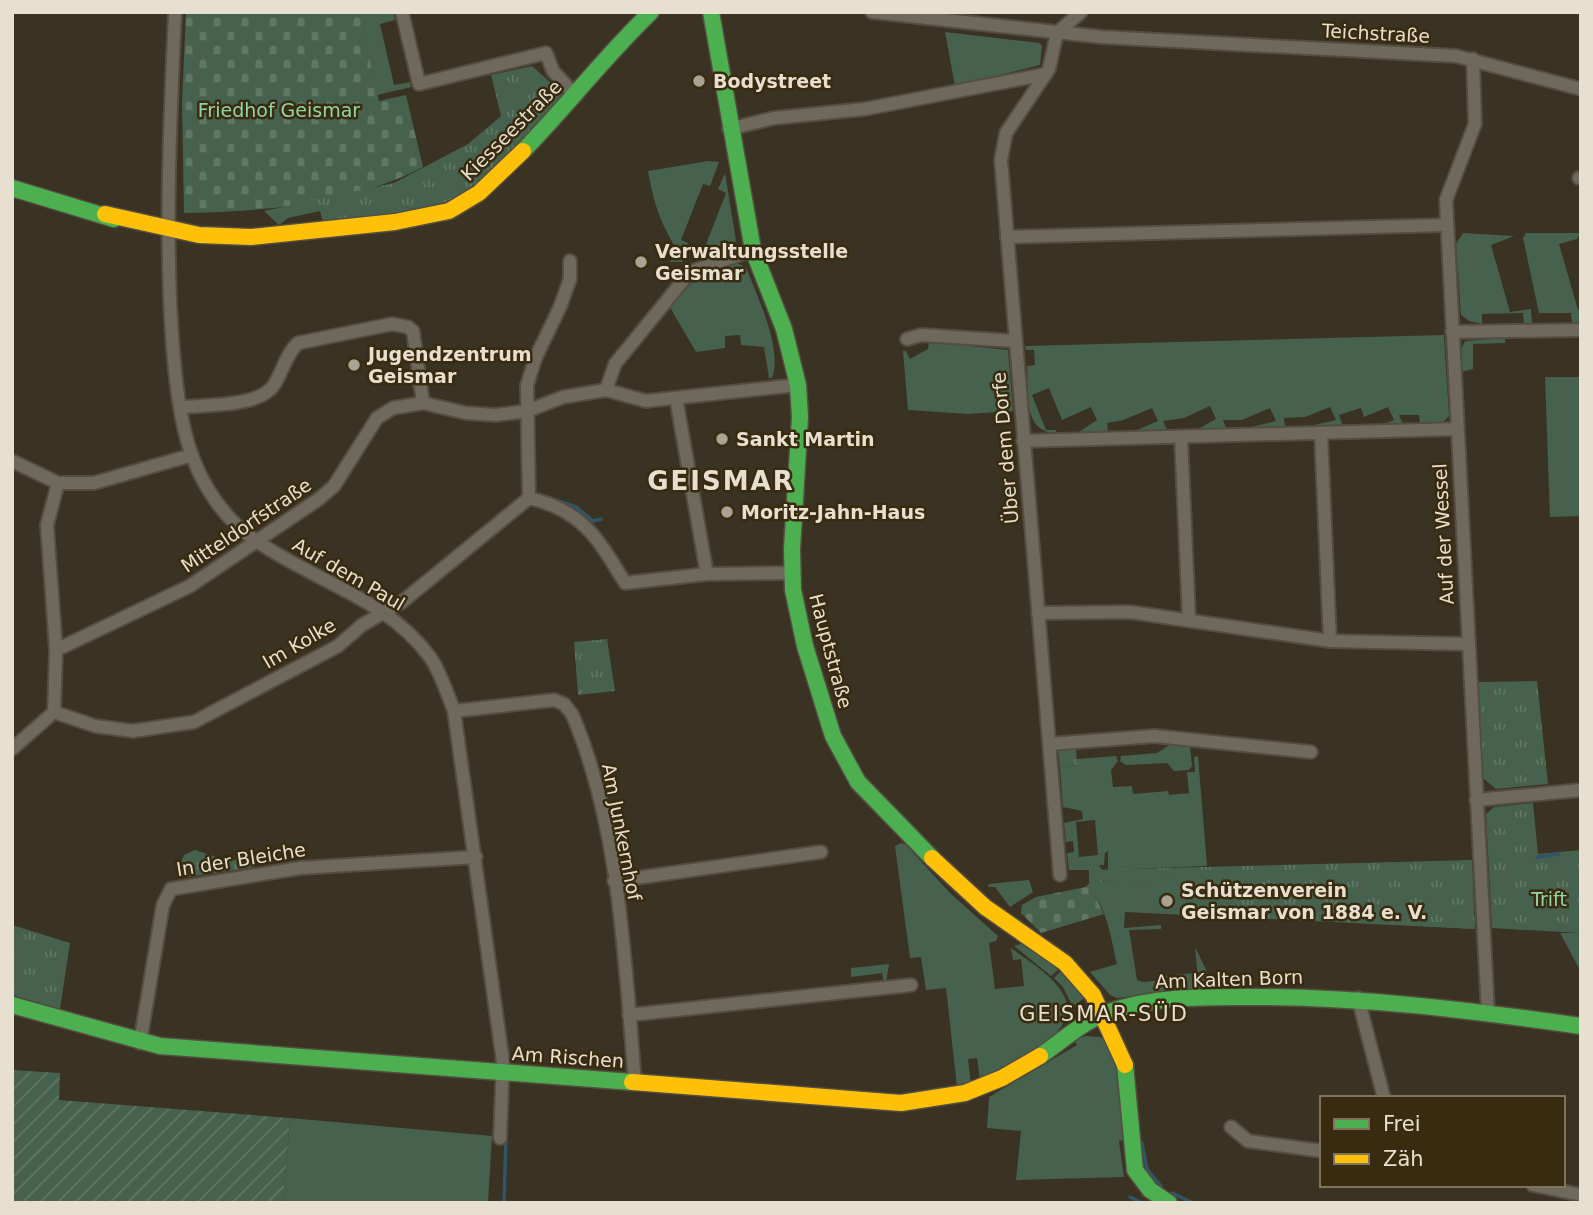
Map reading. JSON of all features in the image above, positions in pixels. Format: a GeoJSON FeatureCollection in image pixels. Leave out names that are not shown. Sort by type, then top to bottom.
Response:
{"type":"FeatureCollection","features":[{"type":"Feature","properties":{"kind":"street","name":"Auf dem Paul"},"geometry":{"type":"LineString","coordinates":[[174,12],[167,234],[174,360],[192,455],[226,516],[254,540],[384,612],[408,632],[431,659],[454,710],[476,857],[503,1073],[500,1138]]}},
{"type":"Feature","properties":{"kind":"street"},"geometry":{"type":"LineString","coordinates":[[402,12],[419,83],[546,53],[553,71],[576,96]]}},
{"type":"Feature","properties":{"kind":"street","name":"Hauptstraße"},"geometry":{"type":"LineString","coordinates":[[702,12],[716,49]]}},
{"type":"Feature","properties":{"kind":"street","name":"Hauptstraße"},"geometry":{"type":"LineString","coordinates":[[711,12],[729,129],[753,250],[784,329],[798,385],[800,417],[792,573],[807,656],[833,736],[848,768],[954,882],[1065,963],[1093,995],[1104,1014],[1125,1065],[1135,1170],[1150,1190],[1169,1203]]}},
{"type":"Feature","properties":{"kind":"street","name":"Teichstraße"},"geometry":{"type":"LineString","coordinates":[[872,12],[1057,33],[1473,59],[1580,85]]}},
{"type":"Feature","properties":{"kind":"street"},"geometry":{"type":"LineString","coordinates":[[1057,33],[1081,12]]}},
{"type":"Feature","properties":{"kind":"street","name":"Kiesseestraße"},"geometry":{"type":"LineString","coordinates":[[12,188],[167,234],[198,236],[251,237],[406,221],[455,208],[493,180],[576,96],[607,54],[650,14]]}},
{"type":"Feature","properties":{"kind":"street","name":"Über dem Dorfe"},"geometry":{"type":"LineString","coordinates":[[1057,33],[1046,74],[1006,133],[1001,147],[1060,875]]}},
{"type":"Feature","properties":{"kind":"street","name":"Auf der Wessel"},"geometry":{"type":"LineString","coordinates":[[1473,59],[1475,124],[1447,192],[1447,225],[1488,1013]]}},
{"type":"Feature","properties":{"kind":"street"},"geometry":{"type":"LineString","coordinates":[[729,129],[774,118],[865,109],[1046,74]]}},
{"type":"Feature","properties":{"kind":"street"},"geometry":{"type":"LineString","coordinates":[[1007,237],[1447,225]]}},
{"type":"Feature","properties":{"kind":"street"},"geometry":{"type":"LineString","coordinates":[[606,390],[615,364],[690,272],[753,250]]}},
{"type":"Feature","properties":{"kind":"street"},"geometry":{"type":"LineString","coordinates":[[570,261],[570,279],[536,357],[527,385],[527,411],[530,422],[529,498],[558,506],[586,525],[625,583],[707,574],[792,573]]}},
{"type":"Feature","properties":{"kind":"street"},"geometry":{"type":"LineString","coordinates":[[181,407],[230,404],[260,396],[274,386],[298,342],[392,324],[401,324],[413,331],[422,403]]}},
{"type":"Feature","properties":{"kind":"street"},"geometry":{"type":"LineString","coordinates":[[1452,332],[1581,330]]}},
{"type":"Feature","properties":{"kind":"street"},"geometry":{"type":"LineString","coordinates":[[907,339],[921,335],[1015,341]]}},
{"type":"Feature","properties":{"kind":"street","name":"Mitteldorfstraße"},"geometry":{"type":"LineString","coordinates":[[56,650],[184,589],[329,492],[383,412],[422,403],[477,414],[527,411],[563,397],[606,390],[646,401],[798,385]]}},
{"type":"Feature","properties":{"kind":"street"},"geometry":{"type":"LineString","coordinates":[[676,398],[707,574]]}},
{"type":"Feature","properties":{"kind":"street"},"geometry":{"type":"LineString","coordinates":[[1023,441],[1457,429]]}},
{"type":"Feature","properties":{"kind":"street"},"geometry":{"type":"LineString","coordinates":[[1321,433],[1330,642]]}},
{"type":"Feature","properties":{"kind":"street"},"geometry":{"type":"LineString","coordinates":[[1181,437],[1189,619]]}},
{"type":"Feature","properties":{"kind":"street"},"geometry":{"type":"LineString","coordinates":[[12,461],[58,483],[94,483],[192,455]]}},
{"type":"Feature","properties":{"kind":"street"},"geometry":{"type":"LineString","coordinates":[[12,749],[54,712],[56,650],[47,525],[58,483]]}},
{"type":"Feature","properties":{"kind":"street","name":"Im Kolke"},"geometry":{"type":"LineString","coordinates":[[54,712],[95,726],[134,731],[194,722],[338,646],[362,625],[402,602],[529,498]]}},
{"type":"Feature","properties":{"kind":"street"},"geometry":{"type":"LineString","coordinates":[[1038,613],[1130,612],[1330,642],[1468,644]]}},
{"type":"Feature","properties":{"kind":"street","name":"Am Junkernhof"},"geometry":{"type":"LineString","coordinates":[[454,710],[554,700],[564,704],[572,714],[587,754],[614,881],[635,1083]]}},
{"type":"Feature","properties":{"kind":"street"},"geometry":{"type":"LineString","coordinates":[[1049,744],[1155,736],[1311,752]]}},
{"type":"Feature","properties":{"kind":"street"},"geometry":{"type":"LineString","coordinates":[[1476,800],[1581,790]]}},
{"type":"Feature","properties":{"kind":"street"},"geometry":{"type":"LineString","coordinates":[[614,881],[821,852]]}},
{"type":"Feature","properties":{"kind":"street","name":"In der Bleiche"},"geometry":{"type":"LineString","coordinates":[[140,1043],[163,905],[172,889],[300,869],[476,857]]}},
{"type":"Feature","properties":{"kind":"street"},"geometry":{"type":"LineString","coordinates":[[629,1016],[911,985]]}},
{"type":"Feature","properties":{"kind":"street","name":"Am Kalten Born"},"geometry":{"type":"LineString","coordinates":[[1104,1014],[1183,999],[1276,996],[1358,998],[1581,1026]]}},
{"type":"Feature","properties":{"kind":"street"},"geometry":{"type":"LineString","coordinates":[[1358,998],[1383,1096]]}},
{"type":"Feature","properties":{"kind":"street","name":"Am Rischen"},"geometry":{"type":"LineString","coordinates":[[12,1004],[140,1043],[872,1103],[937,1100],[983,1088],[1012,1076],[1104,1014]]}},
{"type":"Feature","properties":{"kind":"street"},"geometry":{"type":"LineString","coordinates":[[1231,1127],[1248,1140],[1320,1151]]}},
{"type":"Feature","properties":{"kind":"street"},"geometry":{"type":"LineString","coordinates":[[1543,1187],[1581,1195]]}},
{"type":"Feature","properties":{"kind":"green space","name":"Friedhof Geismar"},"geometry":{"type":"Polygon","coordinates":[[[186,12],[359,13],[379,101],[406,95],[423,167],[367,190],[306,204],[244,211],[184,213],[182,102],[186,12]]]}},
{"type":"Feature","properties":{"kind":"green space"},"geometry":{"type":"Polygon","coordinates":[[[355,12],[393,12],[395,20],[380,24],[394,85],[410,82],[411,87],[377,95],[359,14],[355,12]]]}},
{"type":"Feature","properties":{"kind":"green space"},"geometry":{"type":"Polygon","coordinates":[[[945,32],[1039,43],[1042,46],[1040,65],[955,86],[945,32]]]}},
{"type":"Feature","properties":{"kind":"green space"},"geometry":{"type":"Polygon","coordinates":[[[532,66],[562,93],[561,105],[479,186],[437,209],[324,225],[320,211],[288,218],[279,225],[264,211],[394,183],[468,144],[501,116],[491,75],[532,66]]]}},
{"type":"Feature","properties":{"kind":"green space"},"geometry":{"type":"Polygon","coordinates":[[[708,161],[719,162],[710,186],[703,184],[681,240],[688,243],[682,262],[669,262],[680,254],[659,214],[648,171],[708,161]]]}},
{"type":"Feature","properties":{"kind":"green space"},"geometry":{"type":"Polygon","coordinates":[[[725,173],[736,241],[730,247],[696,257],[697,246],[704,249],[726,193],[718,189],[725,173]]]}},
{"type":"Feature","properties":{"kind":"green space"},"geometry":{"type":"Polygon","coordinates":[[[1463,233],[1514,236],[1491,245],[1510,312],[1531,309],[1532,323],[1524,324],[1523,313],[1482,314],[1482,324],[1469,321],[1461,315],[1456,244],[1463,233]]]}},
{"type":"Feature","properties":{"kind":"green space"},"geometry":{"type":"Polygon","coordinates":[[[1526,233],[1580,233],[1577,239],[1559,244],[1578,310],[1581,310],[1581,323],[1572,324],[1571,313],[1539,313],[1523,238],[1526,233]]]}},
{"type":"Feature","properties":{"kind":"green space"},"geometry":{"type":"Polygon","coordinates":[[[736,263],[746,267],[767,322],[774,352],[772,378],[769,378],[764,347],[741,345],[740,335],[725,336],[725,348],[696,352],[668,304],[700,276],[736,263]]]}},
{"type":"Feature","properties":{"kind":"green space"},"geometry":{"type":"Polygon","coordinates":[[[1444,335],[1449,416],[1442,423],[1420,424],[1419,415],[1399,415],[1403,424],[1384,424],[1394,420],[1388,407],[1364,417],[1361,408],[1339,415],[1343,426],[1310,426],[1336,420],[1330,407],[1305,417],[1284,418],[1285,427],[1247,428],[1276,421],[1270,408],[1242,420],[1223,420],[1226,428],[1198,429],[1216,419],[1210,406],[1184,418],[1163,421],[1167,430],[1137,430],[1158,421],[1152,408],[1123,420],[1107,423],[1108,431],[1079,432],[1097,420],[1091,407],[1062,420],[1049,388],[1032,395],[1046,430],[1056,430],[1056,433],[1045,431],[1037,426],[1032,418],[1028,398],[1027,366],[1035,365],[1034,350],[1026,350],[1025,346],[1444,335]]]}},
{"type":"Feature","properties":{"kind":"green space"},"geometry":{"type":"Polygon","coordinates":[[[1505,338],[1505,343],[1473,344],[1473,369],[1461,372],[1461,350],[1465,341],[1505,338]]]}},
{"type":"Feature","properties":{"kind":"green space"},"geometry":{"type":"Polygon","coordinates":[[[929,342],[1008,350],[1013,411],[968,414],[908,410],[903,351],[906,351],[910,359],[928,349],[929,342]]]}},
{"type":"Feature","properties":{"kind":"green space"},"geometry":{"type":"Polygon","coordinates":[[[1545,377],[1581,377],[1581,516],[1550,517],[1545,377]]]}},
{"type":"Feature","properties":{"kind":"green space"},"geometry":{"type":"Polygon","coordinates":[[[607,639],[615,691],[578,695],[574,642],[607,639]]]}},
{"type":"Feature","properties":{"kind":"green space"},"geometry":{"type":"Polygon","coordinates":[[[1537,681],[1548,784],[1496,789],[1483,778],[1478,682],[1537,681]]]}},
{"type":"Feature","properties":{"kind":"green space"},"geometry":{"type":"Polygon","coordinates":[[[1171,744],[1190,746],[1192,766],[1189,770],[1174,771],[1167,763],[1126,765],[1120,761],[1121,756],[1157,753],[1171,744]]]}},
{"type":"Feature","properties":{"kind":"green space"},"geometry":{"type":"Polygon","coordinates":[[[1076,746],[1077,765],[1060,767],[1058,749],[1076,746]]]}},
{"type":"Feature","properties":{"kind":"green space"},"geometry":{"type":"Polygon","coordinates":[[[1116,756],[1118,761],[1111,770],[1113,787],[1132,786],[1133,794],[1168,791],[1169,795],[1189,793],[1187,772],[1195,772],[1194,757],[1198,756],[1207,866],[1108,870],[1108,851],[1105,853],[1104,865],[1099,865],[1102,870],[1069,870],[1067,853],[1074,852],[1073,841],[1066,842],[1064,823],[1083,819],[1082,811],[1063,807],[1060,767],[1077,765],[1077,759],[1116,756]],[[1095,820],[1076,822],[1079,857],[1098,855],[1095,820]]]}},
{"type":"Feature","properties":{"kind":"green space","name":"Trift"},"geometry":{"type":"Polygon","coordinates":[[[1533,803],[1538,854],[1581,850],[1581,933],[1492,928],[1486,814],[1494,807],[1533,803]]]}},
{"type":"Feature","properties":{"kind":"green space"},"geometry":{"type":"Polygon","coordinates":[[[905,844],[950,893],[998,936],[996,941],[989,943],[995,989],[1024,986],[1021,959],[1013,960],[1011,948],[1048,975],[1064,996],[1067,1010],[1063,1023],[1053,1036],[1024,1058],[980,1080],[977,1058],[968,1059],[971,1084],[957,1087],[946,988],[926,990],[921,957],[910,958],[895,846],[905,844]]]}},
{"type":"Feature","properties":{"kind":"green space"},"geometry":{"type":"Polygon","coordinates":[[[195,850],[228,861],[253,857],[255,867],[188,877],[188,872],[178,870],[184,855],[195,850]]]}},
{"type":"Feature","properties":{"kind":"green space"},"geometry":{"type":"Polygon","coordinates":[[[1472,860],[1475,929],[1238,916],[1235,878],[1089,882],[1089,870],[1472,860]]]}},
{"type":"Feature","properties":{"kind":"green space"},"geometry":{"type":"Polygon","coordinates":[[[1235,877],[1465,888],[1475,929],[1125,912],[1124,928],[1161,925],[1161,929],[1129,930],[1137,980],[1165,980],[1165,976],[1194,973],[1195,989],[1117,998],[1110,995],[1090,972],[1117,964],[1099,902],[1086,887],[1090,882],[1235,877]]]}},
{"type":"Feature","properties":{"kind":"green space"},"geometry":{"type":"Polygon","coordinates":[[[1029,880],[1033,892],[1010,907],[995,887],[988,887],[989,884],[1029,880]]]}},
{"type":"Feature","properties":{"kind":"green space"},"geometry":{"type":"Polygon","coordinates":[[[1086,887],[1092,890],[1104,914],[1041,933],[1021,913],[1022,905],[1036,897],[1086,887]]]}},
{"type":"Feature","properties":{"kind":"green space"},"geometry":{"type":"Polygon","coordinates":[[[12,925],[70,943],[60,1009],[12,995],[12,925]]]}},
{"type":"Feature","properties":{"kind":"green space"},"geometry":{"type":"Polygon","coordinates":[[[1560,933],[1581,933],[1581,972],[1560,933]]]}},
{"type":"Feature","properties":{"kind":"green space"},"geometry":{"type":"Polygon","coordinates":[[[1027,942],[1060,968],[1051,976],[1014,946],[1027,942]]]}},
{"type":"Feature","properties":{"kind":"green space"},"geometry":{"type":"Polygon","coordinates":[[[1195,947],[1215,988],[1199,989],[1195,947]]]}},
{"type":"Feature","properties":{"kind":"green space"},"geometry":{"type":"Polygon","coordinates":[[[889,964],[884,983],[882,973],[851,977],[851,968],[889,964]]]}},
{"type":"Feature","properties":{"kind":"green space"},"geometry":{"type":"Polygon","coordinates":[[[1062,970],[1087,996],[1075,1005],[1054,978],[1062,970]]]}},
{"type":"Feature","properties":{"kind":"green space"},"geometry":{"type":"Polygon","coordinates":[[[1086,1036],[1100,1037],[1109,1042],[1121,1076],[1124,1140],[1119,1141],[1124,1177],[1016,1180],[1021,1131],[987,1128],[989,1097],[1077,1045],[1074,1040],[1086,1036]]]}},
{"type":"Feature","properties":{"kind":"green space"},"geometry":{"type":"Polygon","coordinates":[[[12,1070],[60,1073],[59,1100],[290,1118],[283,1203],[12,1203],[12,1070]]]}},
{"type":"Feature","properties":{"kind":"green space"},"geometry":{"type":"Polygon","coordinates":[[[290,1118],[492,1136],[488,1203],[283,1203],[290,1118]]]}},
{"type":"Feature","properties":{"kind":"waterway"},"geometry":{"type":"LineString","coordinates":[[550,498],[576,507],[593,521],[601,519]]}},
{"type":"Feature","properties":{"kind":"waterway"},"geometry":{"type":"LineString","coordinates":[[1537,857],[1559,854]]}},
{"type":"Feature","properties":{"kind":"waterway"},"geometry":{"type":"LineString","coordinates":[[504,1203],[506,1138]]}},
{"type":"Feature","properties":{"kind":"waterway"},"geometry":{"type":"LineString","coordinates":[[1142,1143],[1147,1169],[1161,1186]]}},
{"type":"Feature","properties":{"kind":"waterway"},"geometry":{"type":"LineString","coordinates":[[1172,1193],[1193,1203]]}},
{"type":"Feature","properties":{"kind":"waterway"},"geometry":{"type":"LineString","coordinates":[[1130,1197],[1142,1203]]}},
{"type":"Feature","properties":{"kind":"traffic: fast"},"geometry":{"type":"LineString","coordinates":[[523,151],[651,12]]}},
{"type":"Feature","properties":{"kind":"traffic: fast"},"geometry":{"type":"LineString","coordinates":[[711,12],[753,250],[784,329],[798,385],[800,417],[792,549],[793,590],[805,646],[833,736],[858,782],[932,858]]}},
{"type":"Feature","properties":{"kind":"traffic: fast"},"geometry":{"type":"LineString","coordinates":[[12,188],[114,219]]}},
{"type":"Feature","properties":{"kind":"traffic: fast"},"geometry":{"type":"LineString","coordinates":[[1040,1056],[1080,1027],[1106,1013],[1139,1004],[1191,998],[1285,997],[1370,1002],[1581,1026]]}},
{"type":"Feature","properties":{"kind":"traffic: fast"},"geometry":{"type":"LineString","coordinates":[[12,1005],[160,1046],[632,1082]]}},
{"type":"Feature","properties":{"kind":"traffic: fast"},"geometry":{"type":"LineString","coordinates":[[1125,1065],[1135,1170],[1150,1190],[1169,1203]]}},
{"type":"Feature","properties":{"kind":"traffic: slow"},"geometry":{"type":"LineString","coordinates":[[105,214],[199,235],[251,237],[395,222],[449,211],[479,193],[523,151]]}},
{"type":"Feature","properties":{"kind":"traffic: slow"},"geometry":{"type":"LineString","coordinates":[[932,858],[985,907],[1065,963],[1093,995],[1125,1065]]}},
{"type":"Feature","properties":{"kind":"traffic: slow"},"geometry":{"type":"LineString","coordinates":[[632,1082],[901,1103],[965,1093],[1002,1078],[1040,1056]]}},
{"type":"Feature","properties":{"kind":"place","name":"Bodystreet"},"geometry":{"type":"Point","coordinates":[699,81]}},
{"type":"Feature","properties":{"kind":"place","name":"Verwaltungsstelle Geismar"},"geometry":{"type":"Point","coordinates":[641,262]}},
{"type":"Feature","properties":{"kind":"place","name":"Jugendzentrum Geismar"},"geometry":{"type":"Point","coordinates":[354,365]}},
{"type":"Feature","properties":{"kind":"place","name":"Sankt Martin"},"geometry":{"type":"Point","coordinates":[722,439]}},
{"type":"Feature","properties":{"kind":"place","name":"Moritz-Jahn-Haus"},"geometry":{"type":"Point","coordinates":[727,512]}},
{"type":"Feature","properties":{"kind":"place","name":"Schützenverein Geismar von 1884 e. V."},"geometry":{"type":"Point","coordinates":[1167,901]}},
{"type":"Feature","properties":{"kind":"district","name":"GEISMAR"},"geometry":{"type":"Point","coordinates":[721,481]}},
{"type":"Feature","properties":{"kind":"district","name":"GEISMAR-SÜD"},"geometry":{"type":"Point","coordinates":[1104,1014]}}]}
